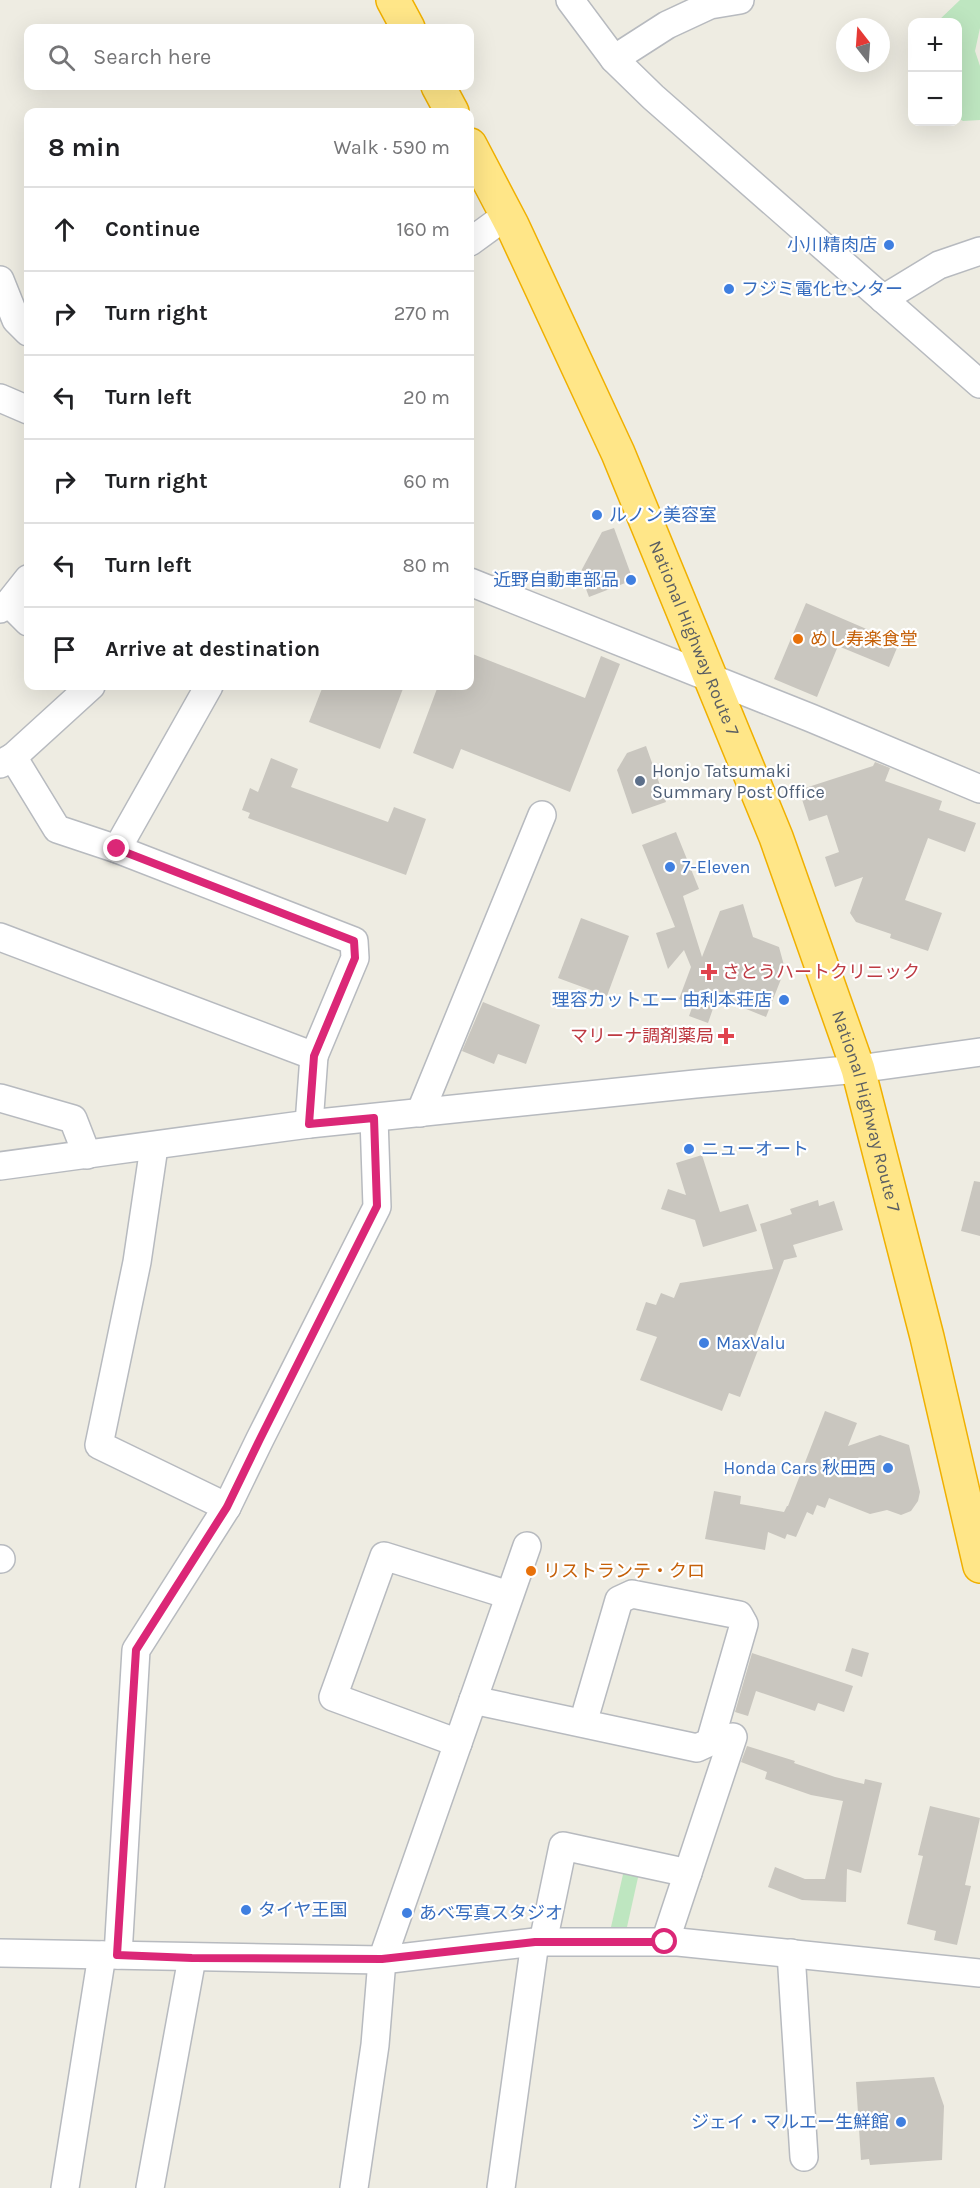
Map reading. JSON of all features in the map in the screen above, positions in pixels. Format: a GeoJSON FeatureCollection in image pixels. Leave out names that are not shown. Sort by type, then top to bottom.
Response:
{"type":"FeatureCollection","features":[{"type":"Feature","properties":{"kind":"highway"},"geometry":{"type":"LineString","coordinates":[[393,0],[406,24]]}},
{"type":"Feature","properties":{"kind":"highway"},"geometry":{"type":"LineString","coordinates":[[440,90],[450,108]]}},
{"type":"Feature","properties":{"kind":"highway","name":"National Highway Route 7"},"geometry":{"type":"LineString","coordinates":[[474,153],[507,215],[618,453],[713,679],[776,837],[858,1070],[927,1337],[980,1566]]}},
{"type":"Feature","properties":{"kind":"street"},"geometry":{"type":"LineString","coordinates":[[570,0],[614,59],[653,97],[980,384]]}},
{"type":"Feature","properties":{"kind":"street"},"geometry":{"type":"LineString","coordinates":[[614,59],[668,25],[710,5],[740,0]]}},
{"type":"Feature","properties":{"kind":"street"},"geometry":{"type":"LineString","coordinates":[[474,239],[507,215]]}},
{"type":"Feature","properties":{"kind":"street"},"geometry":{"type":"LineString","coordinates":[[883,299],[939,265],[980,251]]}},
{"type":"Feature","properties":{"kind":"street"},"geometry":{"type":"LineString","coordinates":[[0,280],[16,320],[24,328]]}},
{"type":"Feature","properties":{"kind":"street"},"geometry":{"type":"LineString","coordinates":[[0,398],[24,408]]}},
{"type":"Feature","properties":{"kind":"street"},"geometry":{"type":"LineString","coordinates":[[24,584],[4,606],[24,619]]}},
{"type":"Feature","properties":{"kind":"street"},"geometry":{"type":"LineString","coordinates":[[474,584],[980,789]]}},
{"type":"Feature","properties":{"kind":"street"},"geometry":{"type":"LineString","coordinates":[[86,690],[6,761],[57,829],[117,849],[354,941],[355,958],[314,1056],[309,1124]]}},
{"type":"Feature","properties":{"kind":"street"},"geometry":{"type":"LineString","coordinates":[[117,849],[207,690]]}},
{"type":"Feature","properties":{"kind":"street"},"geometry":{"type":"LineString","coordinates":[[420,1113],[542,815]]}},
{"type":"Feature","properties":{"kind":"street"},"geometry":{"type":"LineString","coordinates":[[0,937],[314,1056]]}},
{"type":"Feature","properties":{"kind":"street"},"geometry":{"type":"LineString","coordinates":[[0,1166],[154,1147],[309,1124],[858,1070],[980,1052]]}},
{"type":"Feature","properties":{"kind":"street"},"geometry":{"type":"LineString","coordinates":[[0,1098],[73,1119],[87,1155]]}},
{"type":"Feature","properties":{"kind":"street"},"geometry":{"type":"LineString","coordinates":[[65,2188],[110,1955],[136,1650],[227,1507],[377,1206],[374,1118]]}},
{"type":"Feature","properties":{"kind":"street"},"geometry":{"type":"LineString","coordinates":[[154,1147],[137,1262],[99,1445],[227,1507]]}},
{"type":"Feature","properties":{"kind":"street"},"geometry":{"type":"LineString","coordinates":[[354,2188],[375,2045],[382,1959],[527,1546]]}},
{"type":"Feature","properties":{"kind":"street"},"geometry":{"type":"LineString","coordinates":[[458,1743],[333,1697],[384,1556],[509,1595]]}},
{"type":"Feature","properties":{"kind":"street"},"geometry":{"type":"LineString","coordinates":[[473,1700],[583,1724],[698,1748],[710,1742],[744,1624],[739,1615],[632,1594],[619,1600],[583,1724]]}},
{"type":"Feature","properties":{"kind":"street"},"geometry":{"type":"LineString","coordinates":[[665,1942],[733,1737]]}},
{"type":"Feature","properties":{"kind":"street"},"geometry":{"type":"LineString","coordinates":[[501,2188],[539,1942],[563,1846],[688,1873]]}},
{"type":"Feature","properties":{"kind":"street"},"geometry":{"type":"LineString","coordinates":[[0,1953],[192,1958],[382,1959],[539,1942],[665,1942],[980,1973]]}},
{"type":"Feature","properties":{"kind":"street"},"geometry":{"type":"LineString","coordinates":[[791,1953],[804,2157]]}},
{"type":"Feature","properties":{"kind":"street"},"geometry":{"type":"LineString","coordinates":[[150,2188],[192,1958]]}},
{"type":"Feature","properties":{"kind":"green space"},"geometry":{"type":"Polygon","coordinates":[[[960,0],[980,0],[980,28],[975,51],[980,66],[980,120],[962,120],[962,18],[941,18],[960,0]]]}},
{"type":"Feature","properties":{"kind":"green space"},"geometry":{"type":"Polygon","coordinates":[[[624,1870],[639,1873],[627,1927],[611,1927],[624,1870]]]}},
{"type":"Feature","properties":{"kind":"building"},"geometry":{"type":"Polygon","coordinates":[[[614,528],[633,580],[589,597],[580,573],[602,532],[614,528]]]}},
{"type":"Feature","properties":{"kind":"building"},"geometry":{"type":"Polygon","coordinates":[[[806,603],[899,643],[889,667],[838,646],[817,697],[774,679],[806,603]]]}},
{"type":"Feature","properties":{"kind":"building"},"geometry":{"type":"Polygon","coordinates":[[[474,655],[585,698],[601,656],[620,664],[570,792],[461,749],[453,769],[413,753],[437,690],[474,690],[474,655]]]}},
{"type":"Feature","properties":{"kind":"building"},"geometry":{"type":"Polygon","coordinates":[[[321,690],[402,690],[380,749],[309,722],[321,690]]]}},
{"type":"Feature","properties":{"kind":"building"},"geometry":{"type":"Polygon","coordinates":[[[646,746],[666,802],[632,814],[617,770],[627,753],[646,746]]]}},
{"type":"Feature","properties":{"kind":"building"},"geometry":{"type":"Polygon","coordinates":[[[271,758],[298,769],[291,787],[388,822],[394,807],[426,819],[406,875],[248,818],[250,813],[242,810],[250,788],[258,792],[271,758]]]}},
{"type":"Feature","properties":{"kind":"building"},"geometry":{"type":"Polygon","coordinates":[[[875,762],[890,768],[885,781],[942,801],[939,810],[976,823],[965,852],[928,838],[905,900],[942,913],[928,951],[890,938],[891,934],[856,922],[850,913],[863,877],[835,887],[825,857],[839,852],[827,815],[809,821],[799,790],[873,766],[875,762]]]}},
{"type":"Feature","properties":{"kind":"building"},"geometry":{"type":"Polygon","coordinates":[[[676,832],[699,889],[683,896],[702,957],[720,911],[743,904],[753,937],[779,947],[785,969],[766,1017],[717,997],[708,1023],[689,1016],[693,1005],[679,999],[691,967],[684,950],[668,969],[656,933],[675,927],[642,845],[676,832]]]}},
{"type":"Feature","properties":{"kind":"building"},"geometry":{"type":"Polygon","coordinates":[[[581,918],[629,936],[607,996],[558,978],[581,918]]]}},
{"type":"Feature","properties":{"kind":"building"},"geometry":{"type":"Polygon","coordinates":[[[483,1002],[540,1025],[526,1064],[498,1054],[494,1064],[462,1051],[483,1002]]]}},
{"type":"Feature","properties":{"kind":"building"},"geometry":{"type":"Polygon","coordinates":[[[702,1155],[720,1212],[748,1204],[757,1231],[703,1247],[695,1220],[661,1209],[668,1189],[686,1195],[676,1163],[702,1155]]]}},
{"type":"Feature","properties":{"kind":"building"},"geometry":{"type":"Polygon","coordinates":[[[974,1181],[980,1182],[980,1236],[961,1231],[974,1181]]]}},
{"type":"Feature","properties":{"kind":"building","name":"MaxValu"},"geometry":{"type":"Polygon","coordinates":[[[818,1200],[819,1206],[834,1201],[843,1230],[793,1245],[797,1257],[784,1260],[751,1348],[758,1350],[740,1397],[729,1393],[722,1411],[640,1380],[657,1337],[636,1330],[646,1302],[656,1305],[661,1293],[674,1298],[680,1283],[773,1269],[760,1224],[792,1214],[790,1209],[818,1200]]]}},
{"type":"Feature","properties":{"kind":"building"},"geometry":{"type":"Polygon","coordinates":[[[825,1411],[857,1423],[848,1446],[880,1435],[909,1445],[920,1492],[918,1501],[911,1511],[901,1515],[887,1510],[870,1514],[829,1498],[825,1508],[817,1505],[813,1515],[807,1512],[796,1537],[787,1534],[785,1539],[768,1532],[765,1550],[705,1539],[714,1491],[741,1496],[740,1504],[784,1512],[825,1411]]]}},
{"type":"Feature","properties":{"kind":"building"},"geometry":{"type":"Polygon","coordinates":[[[852,1648],[869,1653],[862,1677],[845,1671],[852,1648]]]}},
{"type":"Feature","properties":{"kind":"building"},"geometry":{"type":"Polygon","coordinates":[[[752,1653],[853,1686],[844,1712],[818,1703],[815,1711],[756,1691],[748,1716],[735,1712],[752,1653]]]}},
{"type":"Feature","properties":{"kind":"building"},"geometry":{"type":"Polygon","coordinates":[[[747,1746],[795,1761],[794,1763],[835,1777],[864,1784],[865,1779],[882,1783],[861,1873],[847,1869],[846,1902],[802,1900],[768,1887],[775,1867],[805,1879],[825,1879],[843,1801],[811,1795],[765,1779],[767,1772],[741,1762],[747,1746]]]}},
{"type":"Feature","properties":{"kind":"building"},"geometry":{"type":"Polygon","coordinates":[[[930,1806],[980,1818],[965,1885],[971,1886],[957,1945],[934,1940],[936,1931],[907,1924],[923,1856],[918,1855],[930,1806]]]}},
{"type":"Feature","properties":{"kind":"building","name":"ジェイ・マルエー生鮮館"},"geometry":{"type":"Polygon","coordinates":[[[934,2077],[944,2106],[942,2160],[870,2165],[869,2159],[861,2160],[856,2082],[934,2077]]]}},
{"type":"Feature","properties":{"kind":"place","name":"小川精肉店"},"geometry":{"type":"Point","coordinates":[889,245]}},
{"type":"Feature","properties":{"kind":"place","name":"フジミ電化センター"},"geometry":{"type":"Point","coordinates":[729,289]}},
{"type":"Feature","properties":{"kind":"place","name":"ルノン美容室"},"geometry":{"type":"Point","coordinates":[597,515]}},
{"type":"Feature","properties":{"kind":"place","name":"近野自動車部品"},"geometry":{"type":"Point","coordinates":[631,580]}},
{"type":"Feature","properties":{"kind":"place","name":"めし寿楽食堂"},"geometry":{"type":"Point","coordinates":[798,639]}},
{"type":"Feature","properties":{"kind":"place","name":"Honjo Tatsumaki Summary Post Office"},"geometry":{"type":"Point","coordinates":[640,781]}},
{"type":"Feature","properties":{"kind":"place","name":"7-Eleven"},"geometry":{"type":"Point","coordinates":[670,867]}},
{"type":"Feature","properties":{"kind":"place","name":"さとうハートクリニック"},"geometry":{"type":"Point","coordinates":[709,972]}},
{"type":"Feature","properties":{"kind":"place","name":"理容カットエー 由利本荘店"},"geometry":{"type":"Point","coordinates":[784,1000]}},
{"type":"Feature","properties":{"kind":"place","name":"マリーナ調剤薬局"},"geometry":{"type":"Point","coordinates":[726,1036]}},
{"type":"Feature","properties":{"kind":"place","name":"ニューオート"},"geometry":{"type":"Point","coordinates":[689,1149]}},
{"type":"Feature","properties":{"kind":"place","name":"MaxValu"},"geometry":{"type":"Point","coordinates":[704,1343]}},
{"type":"Feature","properties":{"kind":"place","name":"Honda Cars 秋田西"},"geometry":{"type":"Point","coordinates":[888,1468]}},
{"type":"Feature","properties":{"kind":"place","name":"リストランテ・クロ"},"geometry":{"type":"Point","coordinates":[531,1571]}},
{"type":"Feature","properties":{"kind":"place","name":"タイヤ王国"},"geometry":{"type":"Point","coordinates":[246,1910]}},
{"type":"Feature","properties":{"kind":"place","name":"あべ写真スタジオ"},"geometry":{"type":"Point","coordinates":[407,1913]}},
{"type":"Feature","properties":{"kind":"place","name":"ジェイ・マルエー生鮮館"},"geometry":{"type":"Point","coordinates":[901,2122]}},
{"type":"Feature","properties":{"kind":"route"},"geometry":{"type":"LineString","coordinates":[[117,849],[354,941],[355,958],[314,1056],[309,1124],[374,1118],[377,1206],[227,1507],[136,1650],[117,1955],[192,1958],[382,1959],[535,1942],[665,1942]]}}]}
